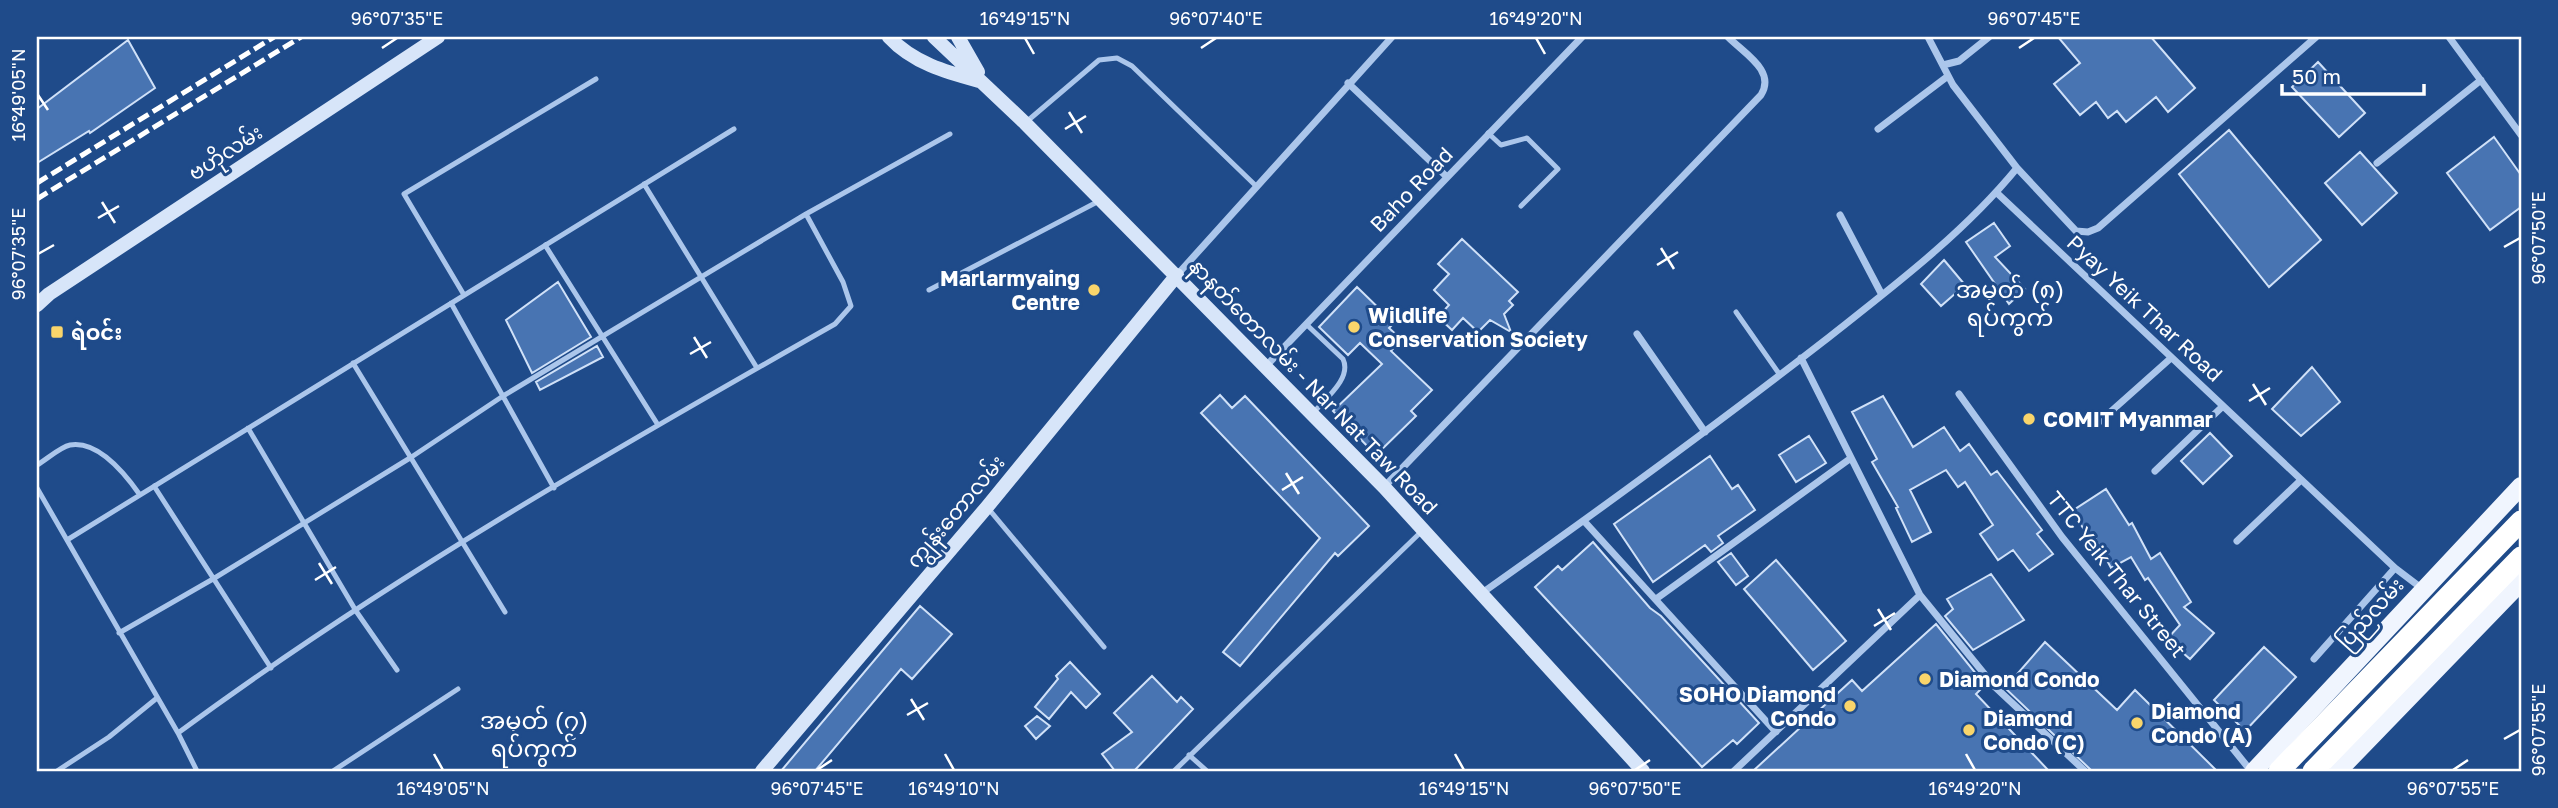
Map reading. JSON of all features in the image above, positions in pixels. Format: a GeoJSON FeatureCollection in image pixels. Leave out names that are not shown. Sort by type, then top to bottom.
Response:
{"type":"FeatureCollection","features":[{"type":"Feature","properties":{"kind":"highway"},"geometry":{"type":"LineString","coordinates":[[2279,771],[2521,522]]}},
{"type":"Feature","properties":{"kind":"highway"},"geometry":{"type":"LineString","coordinates":[[2313,771],[2521,557]]}},
{"type":"Feature","properties":{"kind":"main road","name":"ဗဟိုလမ်း"},"geometry":{"type":"LineString","coordinates":[[37,305],[60,286],[438,37]]}},
{"type":"Feature","properties":{"kind":"main road"},"geometry":{"type":"LineString","coordinates":[[889,37],[899,48],[934,68],[984,82]]}},
{"type":"Feature","properties":{"kind":"main road"},"geometry":{"type":"LineString","coordinates":[[958,37],[984,82]]}},
{"type":"Feature","properties":{"kind":"main road","name":"နာနတ်တောလမ်း - Nar Nat Taw Road"},"geometry":{"type":"LineString","coordinates":[[937,40],[984,82],[1384,487],[1643,771]]}},
{"type":"Feature","properties":{"kind":"main road","name":"ကျွန်းတောလမ်း"},"geometry":{"type":"LineString","coordinates":[[762,771],[987,507],[1177,275]]}},
{"type":"Feature","properties":{"kind":"main road","name":"ပြည်လမ်း"},"geometry":{"type":"LineString","coordinates":[[2253,771],[2521,486]]}},
{"type":"Feature","properties":{"kind":"main road"},"geometry":{"type":"LineString","coordinates":[[2338,771],[2521,582]]}},
{"type":"Feature","properties":{"kind":"street"},"geometry":{"type":"LineString","coordinates":[[1177,275],[1255,185],[1392,37]]}},
{"type":"Feature","properties":{"kind":"street","name":"Baho Road"},"geometry":{"type":"LineString","coordinates":[[1266,366],[1581,37]]}},
{"type":"Feature","properties":{"kind":"street"},"geometry":{"type":"LineString","coordinates":[[1384,487],[1761,95],[1767,85],[1766,74],[1728,37]]}},
{"type":"Feature","properties":{"kind":"street"},"geometry":{"type":"LineString","coordinates":[[1928,37],[1948,76],[2017,168],[2076,231],[2088,232],[2098,228],[2316,37]]}},
{"type":"Feature","properties":{"kind":"street"},"geometry":{"type":"LineString","coordinates":[[1943,65],[1959,61],[1989,37]]}},
{"type":"Feature","properties":{"kind":"street"},"geometry":{"type":"LineString","coordinates":[[2449,37],[2519,126],[2521,135]]}},
{"type":"Feature","properties":{"kind":"street"},"geometry":{"type":"LineString","coordinates":[[1878,129],[1948,76]]}},
{"type":"Feature","properties":{"kind":"street"},"geometry":{"type":"LineString","coordinates":[[2377,163],[2481,80]]}},
{"type":"Feature","properties":{"kind":"street"},"geometry":{"type":"LineString","coordinates":[[1348,83],[1447,177]]}},
{"type":"Feature","properties":{"kind":"street"},"geometry":{"type":"LineString","coordinates":[[1482,593],[1705,432],[1882,295],[1997,193],[2017,168]]}},
{"type":"Feature","properties":{"kind":"street","name":"Pyay Yeik Thar Road"},"geometry":{"type":"LineString","coordinates":[[1997,193],[2395,568],[2424,590]]}},
{"type":"Feature","properties":{"kind":"street"},"geometry":{"type":"LineString","coordinates":[[1840,215],[1882,295]]}},
{"type":"Feature","properties":{"kind":"street"},"geometry":{"type":"LineString","coordinates":[[1637,334],[1705,432]]}},
{"type":"Feature","properties":{"kind":"street"},"geometry":{"type":"LineString","coordinates":[[2098,423],[2171,358]]}},
{"type":"Feature","properties":{"kind":"street"},"geometry":{"type":"LineString","coordinates":[[1801,359],[1920,595],[1995,687],[2085,771]]}},
{"type":"Feature","properties":{"kind":"street","name":"TTC Yeik Thar Street"},"geometry":{"type":"LineString","coordinates":[[1959,394],[2062,537],[2253,771]]}},
{"type":"Feature","properties":{"kind":"street"},"geometry":{"type":"LineString","coordinates":[[2155,471],[2223,406]]}},
{"type":"Feature","properties":{"kind":"street"},"geometry":{"type":"LineString","coordinates":[[1656,599],[1851,457]]}},
{"type":"Feature","properties":{"kind":"street"},"geometry":{"type":"LineString","coordinates":[[2237,541],[2301,480]]}},
{"type":"Feature","properties":{"kind":"street"},"geometry":{"type":"LineString","coordinates":[[1584,521],[1776,732]]}},
{"type":"Feature","properties":{"kind":"street"},"geometry":{"type":"LineString","coordinates":[[2314,659],[2395,568]]}},
{"type":"Feature","properties":{"kind":"street"},"geometry":{"type":"LineString","coordinates":[[1734,771],[1920,595]]}},
{"type":"Feature","properties":{"kind":"lane"},"geometry":{"type":"LineString","coordinates":[[1025,123],[1099,60],[1117,58],[1132,66],[1255,185]]}},
{"type":"Feature","properties":{"kind":"lane"},"geometry":{"type":"LineString","coordinates":[[464,295],[404,194],[596,79]]}},
{"type":"Feature","properties":{"kind":"lane"},"geometry":{"type":"LineString","coordinates":[[66,540],[734,128]]}},
{"type":"Feature","properties":{"kind":"lane"},"geometry":{"type":"LineString","coordinates":[[1488,133],[1501,145],[1527,138],[1558,169],[1521,206]]}},
{"type":"Feature","properties":{"kind":"lane"},"geometry":{"type":"LineString","coordinates":[[119,633],[213,579],[410,458],[502,396],[701,276],[950,134]]}},
{"type":"Feature","properties":{"kind":"lane"},"geometry":{"type":"LineString","coordinates":[[644,184],[757,368]]}},
{"type":"Feature","properties":{"kind":"lane"},"geometry":{"type":"LineString","coordinates":[[929,290],[1101,200]]}},
{"type":"Feature","properties":{"kind":"lane"},"geometry":{"type":"LineString","coordinates":[[178,733],[356,611],[462,544],[658,425],[835,324],[851,306],[843,282],[806,215]]}},
{"type":"Feature","properties":{"kind":"lane"},"geometry":{"type":"LineString","coordinates":[[544,245],[658,425]]}},
{"type":"Feature","properties":{"kind":"lane"},"geometry":{"type":"LineString","coordinates":[[451,303],[554,488]]}},
{"type":"Feature","properties":{"kind":"lane"},"geometry":{"type":"LineString","coordinates":[[1736,312],[1780,374]]}},
{"type":"Feature","properties":{"kind":"lane"},"geometry":{"type":"LineString","coordinates":[[1306,324],[1343,359],[1346,366],[1345,376],[1312,413]]}},
{"type":"Feature","properties":{"kind":"lane"},"geometry":{"type":"LineString","coordinates":[[353,363],[505,612]]}},
{"type":"Feature","properties":{"kind":"lane"},"geometry":{"type":"LineString","coordinates":[[247,428],[356,611],[397,670]]}},
{"type":"Feature","properties":{"kind":"lane"},"geometry":{"type":"LineString","coordinates":[[37,465],[70,445],[89,448],[124,471],[140,495]]}},
{"type":"Feature","properties":{"kind":"lane"},"geometry":{"type":"LineString","coordinates":[[154,486],[271,668]]}},
{"type":"Feature","properties":{"kind":"lane"},"geometry":{"type":"LineString","coordinates":[[37,488],[198,771]]}},
{"type":"Feature","properties":{"kind":"lane"},"geometry":{"type":"LineString","coordinates":[[987,507],[1104,647]]}},
{"type":"Feature","properties":{"kind":"lane"},"geometry":{"type":"LineString","coordinates":[[1174,771],[1424,529]]}},
{"type":"Feature","properties":{"kind":"lane"},"geometry":{"type":"LineString","coordinates":[[333,771],[458,689]]}},
{"type":"Feature","properties":{"kind":"lane"},"geometry":{"type":"LineString","coordinates":[[57,771],[108,737],[157,698]]}},
{"type":"Feature","properties":{"kind":"lane"},"geometry":{"type":"LineString","coordinates":[[1188,755],[1207,771]]}},
{"type":"Feature","properties":{"kind":"building"},"geometry":{"type":"Polygon","coordinates":[[[2058,37],[2151,37],[2195,88],[2168,112],[2156,97],[2126,122],[2117,111],[2108,118],[2096,102],[2080,115],[2054,84],[2080,63],[2058,37]]]}},
{"type":"Feature","properties":{"kind":"building"},"geometry":{"type":"Polygon","coordinates":[[[128,40],[155,88],[90,133],[89,131],[37,163],[37,109],[128,40]]]}},
{"type":"Feature","properties":{"kind":"building"},"geometry":{"type":"Polygon","coordinates":[[[2318,62],[2365,113],[2339,137],[2292,87],[2318,62]]]}},
{"type":"Feature","properties":{"kind":"building"},"geometry":{"type":"Polygon","coordinates":[[[2229,130],[2321,240],[2269,287],[2179,174],[2229,130]]]}},
{"type":"Feature","properties":{"kind":"building"},"geometry":{"type":"Polygon","coordinates":[[[2494,137],[2521,175],[2521,207],[2490,230],[2447,173],[2494,137]]]}},
{"type":"Feature","properties":{"kind":"building"},"geometry":{"type":"Polygon","coordinates":[[[2360,152],[2397,193],[2362,225],[2325,183],[2360,152]]]}},
{"type":"Feature","properties":{"kind":"building"},"geometry":{"type":"Polygon","coordinates":[[[1994,223],[2010,246],[1995,257],[2025,289],[2009,304],[1966,242],[1994,223]]]}},
{"type":"Feature","properties":{"kind":"building"},"geometry":{"type":"Polygon","coordinates":[[[1462,239],[1518,292],[1509,301],[1513,305],[1504,314],[1511,332],[1490,320],[1478,332],[1463,318],[1452,330],[1438,317],[1449,305],[1434,290],[1449,274],[1438,264],[1462,239]]]}},
{"type":"Feature","properties":{"kind":"building"},"geometry":{"type":"Polygon","coordinates":[[[1944,260],[1965,285],[1941,306],[1921,284],[1944,260]]]}},
{"type":"Feature","properties":{"kind":"building"},"geometry":{"type":"Polygon","coordinates":[[[558,282],[591,337],[532,373],[506,320],[558,282]]]}},
{"type":"Feature","properties":{"kind":"building"},"geometry":{"type":"Polygon","coordinates":[[[1357,287],[1394,323],[1389,328],[1401,339],[1391,351],[1432,390],[1411,411],[1416,416],[1376,455],[1333,411],[1382,364],[1360,343],[1348,355],[1319,327],[1357,287]]]}},
{"type":"Feature","properties":{"kind":"building"},"geometry":{"type":"Polygon","coordinates":[[[597,346],[603,357],[540,390],[536,382],[597,346]]]}},
{"type":"Feature","properties":{"kind":"building"},"geometry":{"type":"Polygon","coordinates":[[[2312,367],[2340,402],[2301,436],[2272,409],[2312,367]]]}},
{"type":"Feature","properties":{"kind":"building"},"geometry":{"type":"Polygon","coordinates":[[[1220,395],[1232,408],[1245,396],[1369,526],[1338,556],[1335,553],[1240,666],[1223,652],[1320,538],[1201,413],[1220,395]]]}},
{"type":"Feature","properties":{"kind":"building"},"geometry":{"type":"Polygon","coordinates":[[[1883,396],[1913,447],[1944,427],[1960,451],[1969,444],[1991,475],[1997,471],[2042,530],[2037,534],[2053,554],[2029,571],[2013,550],[1998,560],[1980,534],[1993,525],[1965,482],[1958,487],[1946,470],[1910,490],[1931,532],[1912,542],[1896,508],[1898,507],[1872,462],[1877,459],[1852,412],[1883,396]]]}},
{"type":"Feature","properties":{"kind":"building"},"geometry":{"type":"Polygon","coordinates":[[[2210,433],[2232,456],[2203,484],[2181,461],[2210,433]]]}},
{"type":"Feature","properties":{"kind":"building"},"geometry":{"type":"Polygon","coordinates":[[[1809,436],[1826,463],[1796,482],[1779,455],[1809,436]]]}},
{"type":"Feature","properties":{"kind":"building"},"geometry":{"type":"Polygon","coordinates":[[[1710,456],[1732,489],[1738,485],[1755,510],[1718,536],[1723,543],[1711,552],[1705,545],[1653,582],[1614,524],[1710,456]]]}},
{"type":"Feature","properties":{"kind":"building"},"geometry":{"type":"Polygon","coordinates":[[[2106,489],[2129,525],[2132,523],[2151,559],[2160,553],[2191,602],[2184,607],[2214,633],[2190,659],[2167,639],[2180,625],[2148,578],[2145,580],[2131,557],[2111,568],[2093,534],[2089,537],[2072,511],[2106,489]]]}},
{"type":"Feature","properties":{"kind":"building"},"geometry":{"type":"Polygon","coordinates":[[[1593,542],[1650,608],[1661,616],[1759,723],[1737,744],[1733,740],[1702,767],[1535,587],[1558,566],[1562,570],[1593,542]]]}},
{"type":"Feature","properties":{"kind":"building"},"geometry":{"type":"Polygon","coordinates":[[[1731,553],[1748,576],[1736,585],[1718,562],[1731,553]]]}},
{"type":"Feature","properties":{"kind":"building"},"geometry":{"type":"Polygon","coordinates":[[[1776,560],[1846,641],[1813,670],[1744,589],[1776,560]]]}},
{"type":"Feature","properties":{"kind":"building","name":"Diamond Condo"},"geometry":{"type":"Polygon","coordinates":[[[1991,574],[2024,620],[1973,650],[1945,616],[1953,609],[1947,599],[1991,574]]]}},
{"type":"Feature","properties":{"kind":"building"},"geometry":{"type":"Polygon","coordinates":[[[920,606],[952,634],[912,679],[901,669],[815,771],[781,771],[920,606]]]}},
{"type":"Feature","properties":{"kind":"building"},"geometry":{"type":"Polygon","coordinates":[[[1936,624],[1985,685],[1976,694],[2049,771],[1753,771],[1852,680],[1862,691],[1936,624]]]}},
{"type":"Feature","properties":{"kind":"building"},"geometry":{"type":"Polygon","coordinates":[[[2045,642],[2117,710],[2135,690],[2217,771],[2092,771],[2005,688],[2045,642]]]}},
{"type":"Feature","properties":{"kind":"building"},"geometry":{"type":"Polygon","coordinates":[[[2264,647],[2296,677],[2245,731],[2214,700],[2264,647]]]}},
{"type":"Feature","properties":{"kind":"building"},"geometry":{"type":"Polygon","coordinates":[[[1070,662],[1100,694],[1086,708],[1071,692],[1049,719],[1035,707],[1058,679],[1056,676],[1070,662]]]}},
{"type":"Feature","properties":{"kind":"building"},"geometry":{"type":"Polygon","coordinates":[[[1152,676],[1177,702],[1181,697],[1193,709],[1134,771],[1115,771],[1102,754],[1132,732],[1114,713],[1152,676]]]}},
{"type":"Feature","properties":{"kind":"building"},"geometry":{"type":"Polygon","coordinates":[[[1037,716],[1050,726],[1036,739],[1025,726],[1037,716]]]}},
{"type":"Feature","properties":{"kind":"railway"},"geometry":{"type":"LineString","coordinates":[[37,183],[274,37]]}},
{"type":"Feature","properties":{"kind":"railway"},"geometry":{"type":"LineString","coordinates":[[37,199],[301,37]]}},
{"type":"Feature","properties":{"kind":"place","name":"Marlarmyaing Centre"},"geometry":{"type":"Point","coordinates":[1094,290]}},
{"type":"Feature","properties":{"kind":"place","name":"Wildlife Conservation Society"},"geometry":{"type":"Point","coordinates":[1354,327]}},
{"type":"Feature","properties":{"kind":"place","name":"ရဲဝင်း"},"geometry":{"type":"Point","coordinates":[57,332]}},
{"type":"Feature","properties":{"kind":"place","name":"COMIT Myanmar"},"geometry":{"type":"Point","coordinates":[2029,419]}},
{"type":"Feature","properties":{"kind":"place","name":"Diamond Condo"},"geometry":{"type":"Point","coordinates":[1925,679]}},
{"type":"Feature","properties":{"kind":"place","name":"SOHO Diamond Condo"},"geometry":{"type":"Point","coordinates":[1850,706]}},
{"type":"Feature","properties":{"kind":"place","name":"Diamond Condo (A)"},"geometry":{"type":"Point","coordinates":[2137,723]}},
{"type":"Feature","properties":{"kind":"place","name":"Diamond Condo (C)"},"geometry":{"type":"Point","coordinates":[1969,730]}},
{"type":"Feature","properties":{"kind":"district","name":"အမှတ် (၈) ရပ်ကွက်"},"geometry":{"type":"Point","coordinates":[2010,302]}},
{"type":"Feature","properties":{"kind":"district","name":"အမှတ် (၇) ရပ်ကွက်"},"geometry":{"type":"Point","coordinates":[534,733]}}]}
